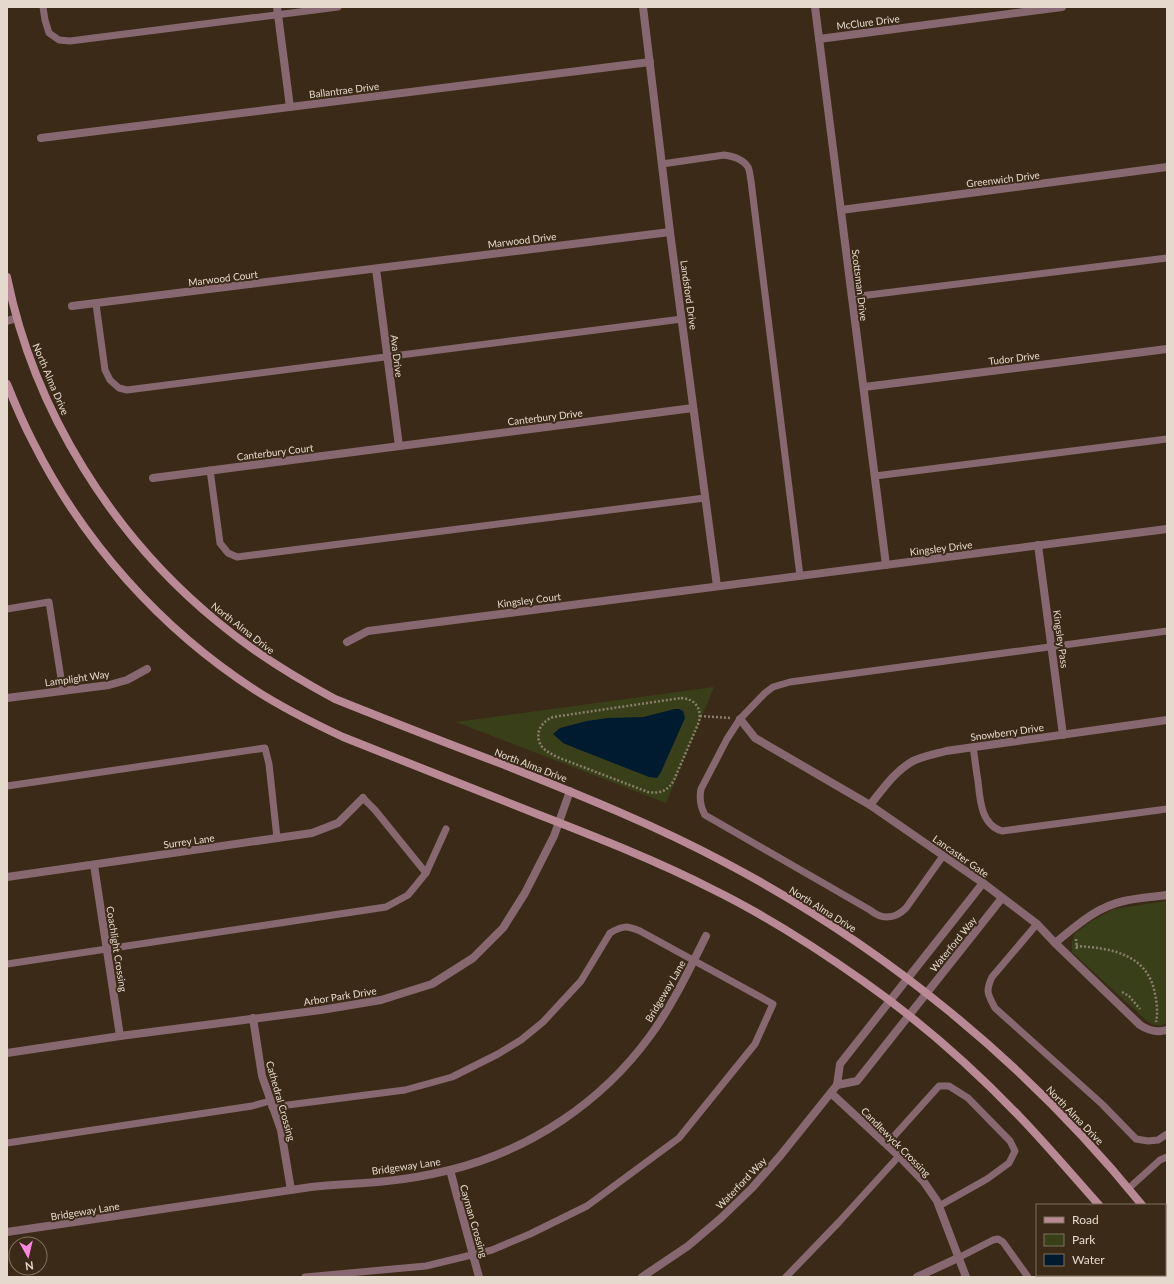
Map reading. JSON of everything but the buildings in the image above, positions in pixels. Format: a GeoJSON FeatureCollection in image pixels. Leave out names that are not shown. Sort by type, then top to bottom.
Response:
{"type":"FeatureCollection","features":[{"type":"Feature","properties":{"kind":"main road","name":"North Alma Drive"},"geometry":{"type":"LineString","coordinates":[[7,277],[17,318],[39,379],[52,409],[73,450],[101,495],[121,523],[148,555],[182,590],[218,623],[274,664],[335,699],[570,791],[683,841],[764,884],[843,932],[907,978],[984,1040],[1047,1098],[1096,1150],[1141,1204]]}},
{"type":"Feature","properties":{"kind":"main road"},"geometry":{"type":"LineString","coordinates":[[7,384],[36,448],[63,495],[85,529],[128,581],[151,605],[201,650],[255,689],[313,723],[343,737],[559,822],[673,870],[751,910],[789,932],[890,1000],[961,1060],[992,1088],[1035,1133],[1098,1204]]}},
{"type":"Feature","properties":{"kind":"street","name":"Landsford Drive"},"geometry":{"type":"LineString","coordinates":[[643,7],[670,232],[717,586]]}},
{"type":"Feature","properties":{"kind":"street","name":"Scottsman Drive"},"geometry":{"type":"LineString","coordinates":[[815,7],[886,565]]}},
{"type":"Feature","properties":{"kind":"street","name":"McClure Drive"},"geometry":{"type":"LineString","coordinates":[[819,39],[1062,7]]}},
{"type":"Feature","properties":{"kind":"street"},"geometry":{"type":"LineString","coordinates":[[277,11],[290,107]]}},
{"type":"Feature","properties":{"kind":"street","name":"Ballantrae Drive"},"geometry":{"type":"LineString","coordinates":[[41,138],[650,62]]}},
{"type":"Feature","properties":{"kind":"street","name":"Greenwich Drive"},"geometry":{"type":"LineString","coordinates":[[841,210],[1167,168]]}},
{"type":"Feature","properties":{"kind":"street","name":"Marwood Drive"},"geometry":{"type":"LineString","coordinates":[[376,269],[670,232]]}},
{"type":"Feature","properties":{"kind":"street","name":"Marwood Court"},"geometry":{"type":"LineString","coordinates":[[72,306],[376,269]]}},
{"type":"Feature","properties":{"kind":"street","name":"Ava Drive"},"geometry":{"type":"LineString","coordinates":[[376,269],[399,446]]}},
{"type":"Feature","properties":{"kind":"street"},"geometry":{"type":"LineString","coordinates":[[7,321],[17,318]]}},
{"type":"Feature","properties":{"kind":"street","name":"Tudor Drive"},"geometry":{"type":"LineString","coordinates":[[864,387],[1167,349]]}},
{"type":"Feature","properties":{"kind":"street","name":"Canterbury Drive"},"geometry":{"type":"LineString","coordinates":[[399,446],[693,408]]}},
{"type":"Feature","properties":{"kind":"street","name":"Canterbury Court"},"geometry":{"type":"LineString","coordinates":[[153,478],[399,446]]}},
{"type":"Feature","properties":{"kind":"street","name":"Kingsley Drive"},"geometry":{"type":"LineString","coordinates":[[717,586],[1167,529]]}},
{"type":"Feature","properties":{"kind":"street","name":"Kingsley Pass"},"geometry":{"type":"LineString","coordinates":[[1038,545],[1063,735]]}},
{"type":"Feature","properties":{"kind":"street","name":"Kingsley Court"},"geometry":{"type":"LineString","coordinates":[[347,642],[368,631],[717,586]]}},
{"type":"Feature","properties":{"kind":"street","name":"Lamplight Way"},"geometry":{"type":"LineString","coordinates":[[7,698],[109,685],[127,680],[147,669]]}},
{"type":"Feature","properties":{"kind":"street","name":"Lancaster Gate"},"geometry":{"type":"LineString","coordinates":[[740,719],[755,738],[870,805],[983,883],[1037,924],[1140,1025],[1154,1032],[1167,1030]]}},
{"type":"Feature","properties":{"kind":"street","name":"Snowberry Drive"},"geometry":{"type":"LineString","coordinates":[[870,805],[887,784],[903,768],[913,761],[926,756],[946,751],[1167,720]]}},
{"type":"Feature","properties":{"kind":"street","name":"Arbor Park Drive"},"geometry":{"type":"LineString","coordinates":[[7,1053],[120,1036],[321,1010],[381,1000],[432,984],[473,958],[503,928],[526,893],[554,836],[570,791]]}},
{"type":"Feature","properties":{"kind":"street","name":"Surrey Lane"},"geometry":{"type":"LineString","coordinates":[[7,877],[312,833],[338,823],[363,798]]}},
{"type":"Feature","properties":{"kind":"street","name":"Coachlight Crossing"},"geometry":{"type":"LineString","coordinates":[[94,865],[120,1036]]}},
{"type":"Feature","properties":{"kind":"street","name":"Waterford Way"},"geometry":{"type":"LineString","coordinates":[[642,1277],[688,1246],[721,1218],[752,1188],[780,1156],[837,1085],[840,1064],[983,883]]}},
{"type":"Feature","properties":{"kind":"street"},"geometry":{"type":"LineString","coordinates":[[1055,943],[1080,922],[1107,907],[1123,902],[1167,895]]}},
{"type":"Feature","properties":{"kind":"street","name":"Waterford Way"},"geometry":{"type":"LineString","coordinates":[[837,1085],[857,1081],[1002,898]]}},
{"type":"Feature","properties":{"kind":"street","name":"Bridgeway Lane"},"geometry":{"type":"LineString","coordinates":[[7,1232],[291,1190],[337,1184],[386,1181],[450,1170],[510,1150],[547,1131],[577,1111],[604,1088],[628,1063],[650,1036],[669,1006],[706,936]]}},
{"type":"Feature","properties":{"kind":"street","name":"Cathedral Crossing"},"geometry":{"type":"LineString","coordinates":[[253,1018],[262,1076],[281,1130],[291,1190]]}},
{"type":"Feature","properties":{"kind":"street","name":"Candlewyck Crossing"},"geometry":{"type":"LineString","coordinates":[[831,1093],[887,1144],[924,1182],[939,1206],[966,1277]]}},
{"type":"Feature","properties":{"kind":"street","name":"Cayman Crossing"},"geometry":{"type":"LineString","coordinates":[[450,1170],[480,1277]]}},
{"type":"Feature","properties":{"kind":"street"},"geometry":{"type":"LineString","coordinates":[[917,1277],[958,1258]]}},
{"type":"Feature","properties":{"kind":"lane"},"geometry":{"type":"LineString","coordinates":[[43,7],[49,33],[59,40],[70,41],[277,11],[338,7]]}},
{"type":"Feature","properties":{"kind":"lane"},"geometry":{"type":"LineString","coordinates":[[662,164],[724,155],[737,159],[748,168],[751,181],[800,576]]}},
{"type":"Feature","properties":{"kind":"lane"},"geometry":{"type":"LineString","coordinates":[[852,297],[1167,258]]}},
{"type":"Feature","properties":{"kind":"lane"},"geometry":{"type":"LineString","coordinates":[[96,304],[105,370],[110,380],[119,388],[127,390],[682,319]]}},
{"type":"Feature","properties":{"kind":"lane"},"geometry":{"type":"LineString","coordinates":[[875,476],[1167,439]]}},
{"type":"Feature","properties":{"kind":"lane"},"geometry":{"type":"LineString","coordinates":[[210,470],[220,543],[228,553],[237,557],[705,498]]}},
{"type":"Feature","properties":{"kind":"lane"},"geometry":{"type":"LineString","coordinates":[[7,609],[49,602],[63,691]]}},
{"type":"Feature","properties":{"kind":"lane"},"geometry":{"type":"LineString","coordinates":[[943,856],[901,913],[888,918],[882,917],[875,915],[870,910],[705,815],[701,807],[701,789],[727,739],[740,719],[773,686],[790,682],[1167,631]]}},
{"type":"Feature","properties":{"kind":"lane"},"geometry":{"type":"LineString","coordinates":[[973,747],[984,814],[996,830],[1002,831],[1167,809]]}},
{"type":"Feature","properties":{"kind":"lane"},"geometry":{"type":"LineString","coordinates":[[7,786],[265,748],[269,764],[277,838]]}},
{"type":"Feature","properties":{"kind":"lane"},"geometry":{"type":"LineString","coordinates":[[363,798],[375,810],[426,873]]}},
{"type":"Feature","properties":{"kind":"lane"},"geometry":{"type":"LineString","coordinates":[[7,964],[386,907],[408,895],[426,873],[446,829]]}},
{"type":"Feature","properties":{"kind":"lane"},"geometry":{"type":"LineString","coordinates":[[1037,924],[992,977],[988,986],[988,995],[995,1008],[1102,1104],[1136,1139],[1148,1141],[1158,1140],[1167,1134]]}},
{"type":"Feature","properties":{"kind":"lane"},"geometry":{"type":"LineString","coordinates":[[7,1143],[252,1106],[405,1090],[452,1078],[522,1040],[543,1022],[581,981],[610,933],[617,928],[628,926],[694,960],[773,1004],[755,1044],[679,1138],[587,1206],[492,1250],[426,1266],[305,1277]]}},
{"type":"Feature","properties":{"kind":"lane"},"geometry":{"type":"LineString","coordinates":[[887,1144],[939,1086],[949,1086],[968,1098],[1010,1141],[1015,1151],[1009,1163],[987,1179],[939,1206]]}},
{"type":"Feature","properties":{"kind":"lane"},"geometry":{"type":"LineString","coordinates":[[786,1277],[899,1156]]}},
{"type":"Feature","properties":{"kind":"lane"},"geometry":{"type":"LineString","coordinates":[[1128,1188],[1160,1160],[1167,1157]]}},
{"type":"Feature","properties":{"kind":"lane"},"geometry":{"type":"LineString","coordinates":[[958,1258],[993,1240],[998,1239],[1003,1242],[1028,1277]]}},
{"type":"Feature","properties":{"kind":"path"},"geometry":{"type":"LineString","coordinates":[[681,698],[687,698],[697,705],[700,710],[700,716],[700,722],[671,786],[660,792],[648,792],[557,757],[544,750],[538,734],[543,723],[553,717],[681,698]]}},
{"type":"Feature","properties":{"kind":"path"},"geometry":{"type":"LineString","coordinates":[[700,716],[740,719]]}},
{"type":"Feature","properties":{"kind":"path"},"geometry":{"type":"LineString","coordinates":[[1078,935],[1076,937],[1078,954]]}},
{"type":"Feature","properties":{"kind":"path"},"geometry":{"type":"LineString","coordinates":[[1076,946],[1100,948],[1118,953],[1131,958],[1140,965],[1153,981],[1157,1006],[1154,1021],[1162,1021]]}},
{"type":"Feature","properties":{"kind":"path"},"geometry":{"type":"LineString","coordinates":[[1121,991],[1129,996],[1143,1013]]}},
{"type":"Feature","properties":{"kind":"green space"},"geometry":{"type":"Polygon","coordinates":[[[714,687],[666,803],[456,722],[714,687]]]}},
{"type":"Feature","properties":{"kind":"green space"},"geometry":{"type":"Polygon","coordinates":[[[1167,901],[1167,1023],[1157,1026],[1148,1022],[1072,952],[1072,942],[1075,933],[1090,922],[1114,909],[1167,901]]]}},
{"type":"Feature","properties":{"kind":"water"},"geometry":{"type":"Polygon","coordinates":[[[675,709],[683,711],[685,718],[657,778],[649,777],[563,743],[553,734],[560,728],[587,721],[608,718],[643,717],[675,709]]]}}]}
